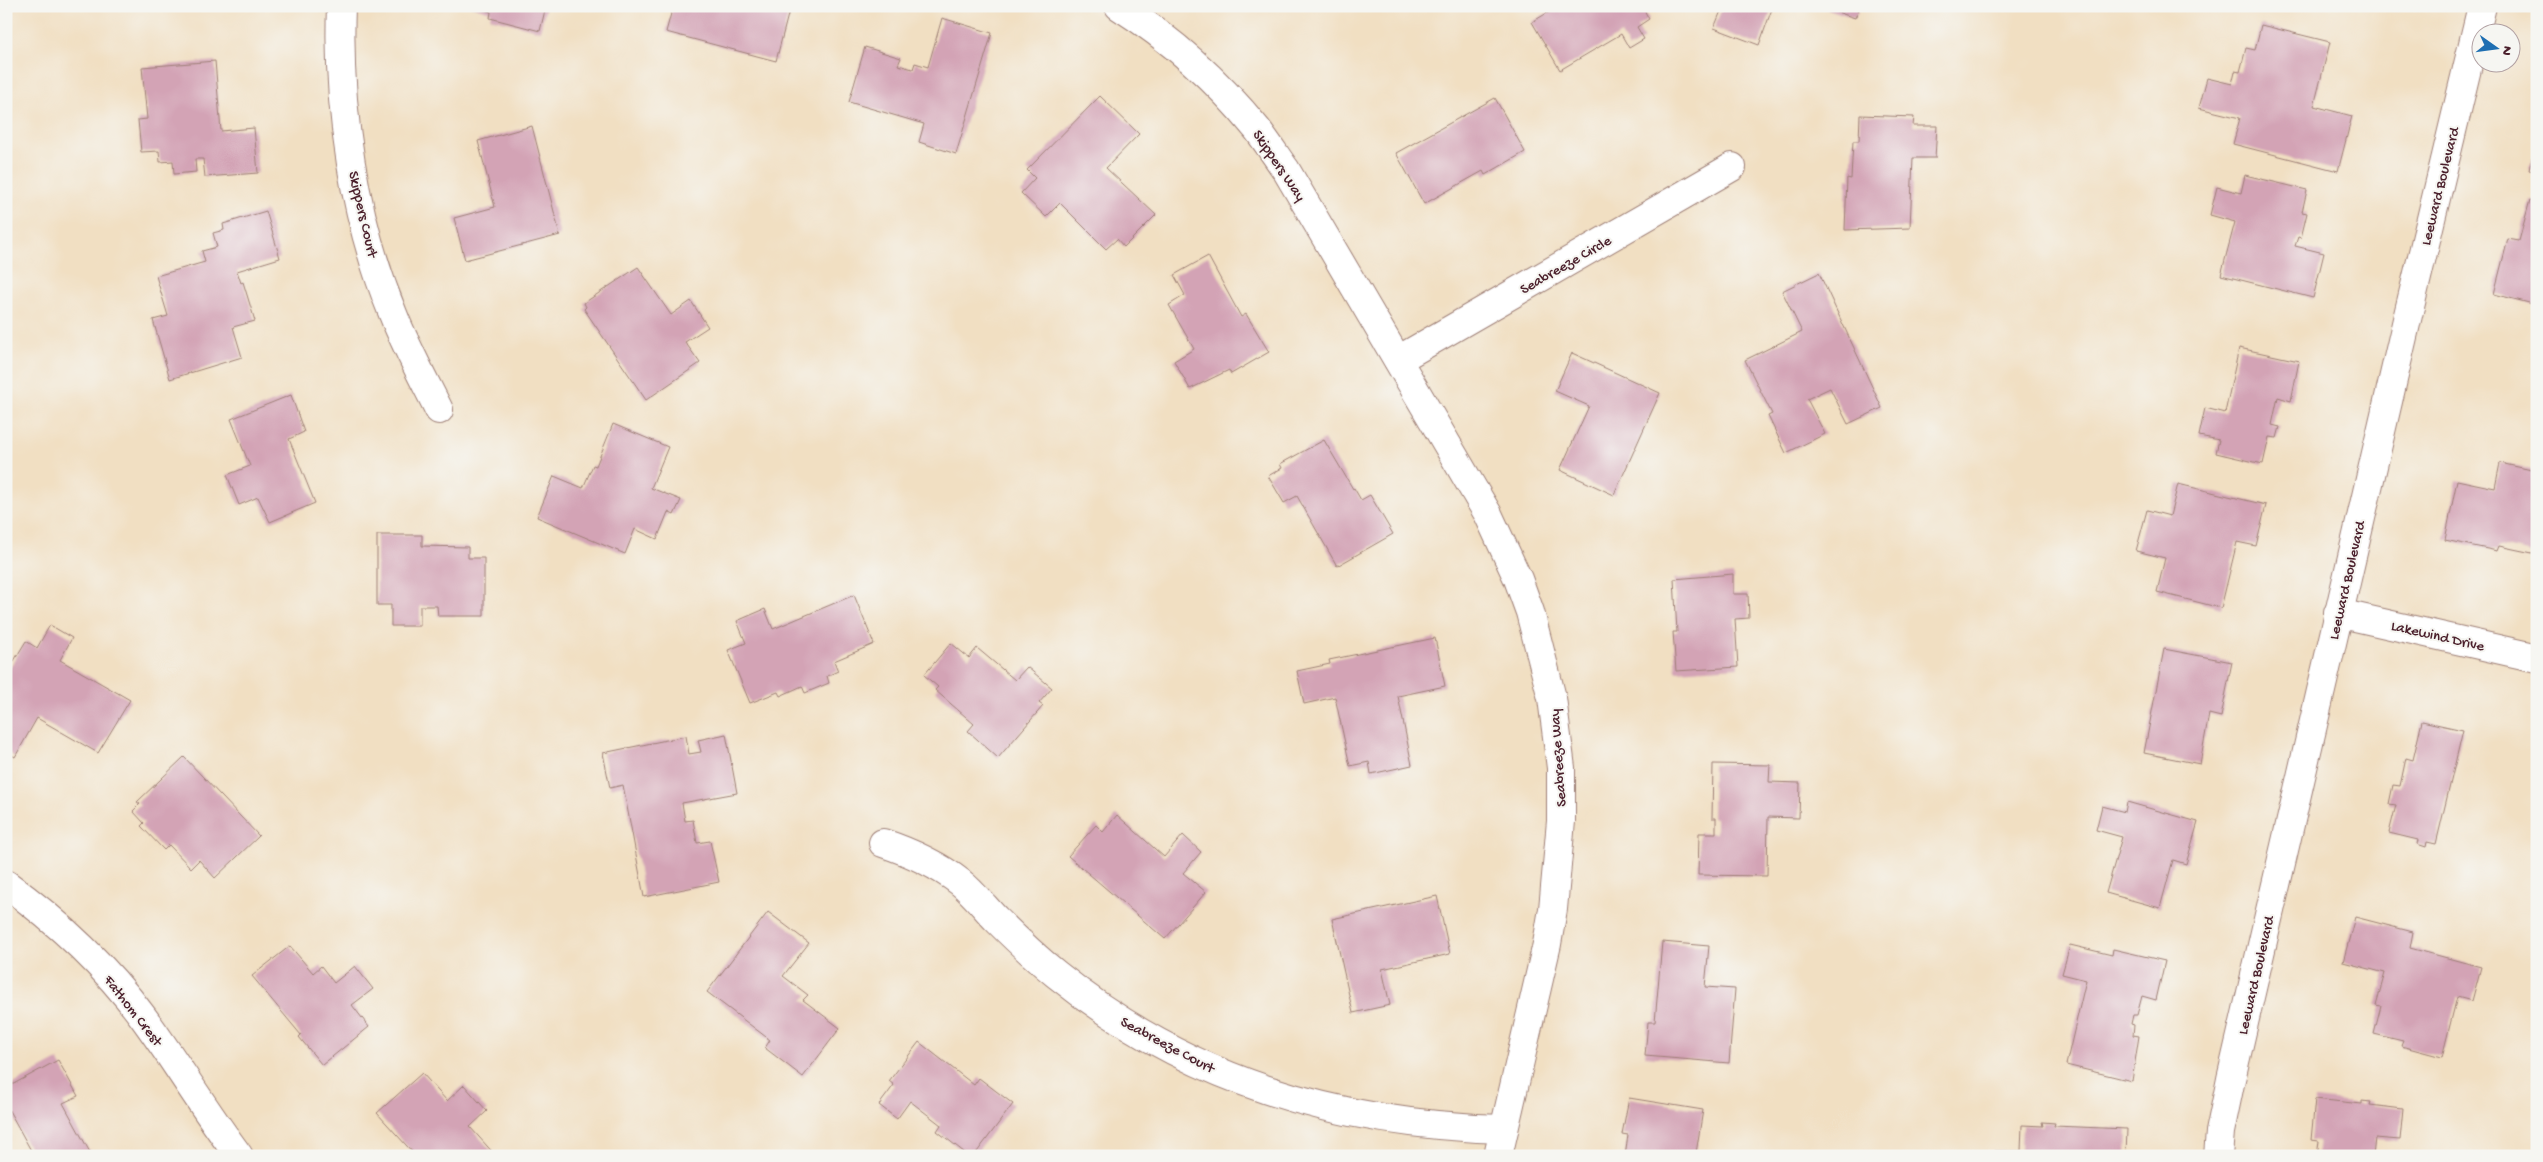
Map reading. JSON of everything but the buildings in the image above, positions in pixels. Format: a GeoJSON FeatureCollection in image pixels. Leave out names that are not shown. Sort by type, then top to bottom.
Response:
{"type":"FeatureCollection","features":[{"type":"Feature","properties":{"kind":"street","name":"Skippers Court"},"geometry":{"type":"LineString","coordinates":[[340,6],[340,43],[347,130],[358,198],[376,266],[393,314],[439,410]]}},
{"type":"Feature","properties":{"kind":"street","name":"Skippers Way"},"geometry":{"type":"LineString","coordinates":[[1119,6],[1140,19],[1196,64],[1233,101],[1267,142],[1296,185],[1398,360]]}},
{"type":"Feature","properties":{"kind":"street","name":"Leeward Boulevard"},"geometry":{"type":"LineString","coordinates":[[2218,1156],[2220,1132],[2231,1079],[2338,613],[2482,6]]}},
{"type":"Feature","properties":{"kind":"street","name":"Seabreeze Circle"},"geometry":{"type":"LineString","coordinates":[[1398,360],[1732,167]]}},
{"type":"Feature","properties":{"kind":"street","name":"Seabreeze Way"},"geometry":{"type":"LineString","coordinates":[[1398,360],[1488,514],[1518,579],[1540,646],[1558,733],[1561,821],[1553,909],[1498,1156]]}},
{"type":"Feature","properties":{"kind":"street","name":"Lakewind Drive"},"geometry":{"type":"LineString","coordinates":[[2338,613],[2537,658]]}},
{"type":"Feature","properties":{"kind":"street","name":"Seabreeze Court"},"geometry":{"type":"LineString","coordinates":[[883,844],[915,856],[961,883],[1015,938],[1077,990],[1130,1026],[1208,1067],[1274,1093],[1360,1116],[1432,1126],[1504,1129]]}},
{"type":"Feature","properties":{"kind":"street","name":"Fathom Crest"},"geometry":{"type":"LineString","coordinates":[[6,884],[47,916],[110,978],[144,1019],[238,1156]]}}]}
